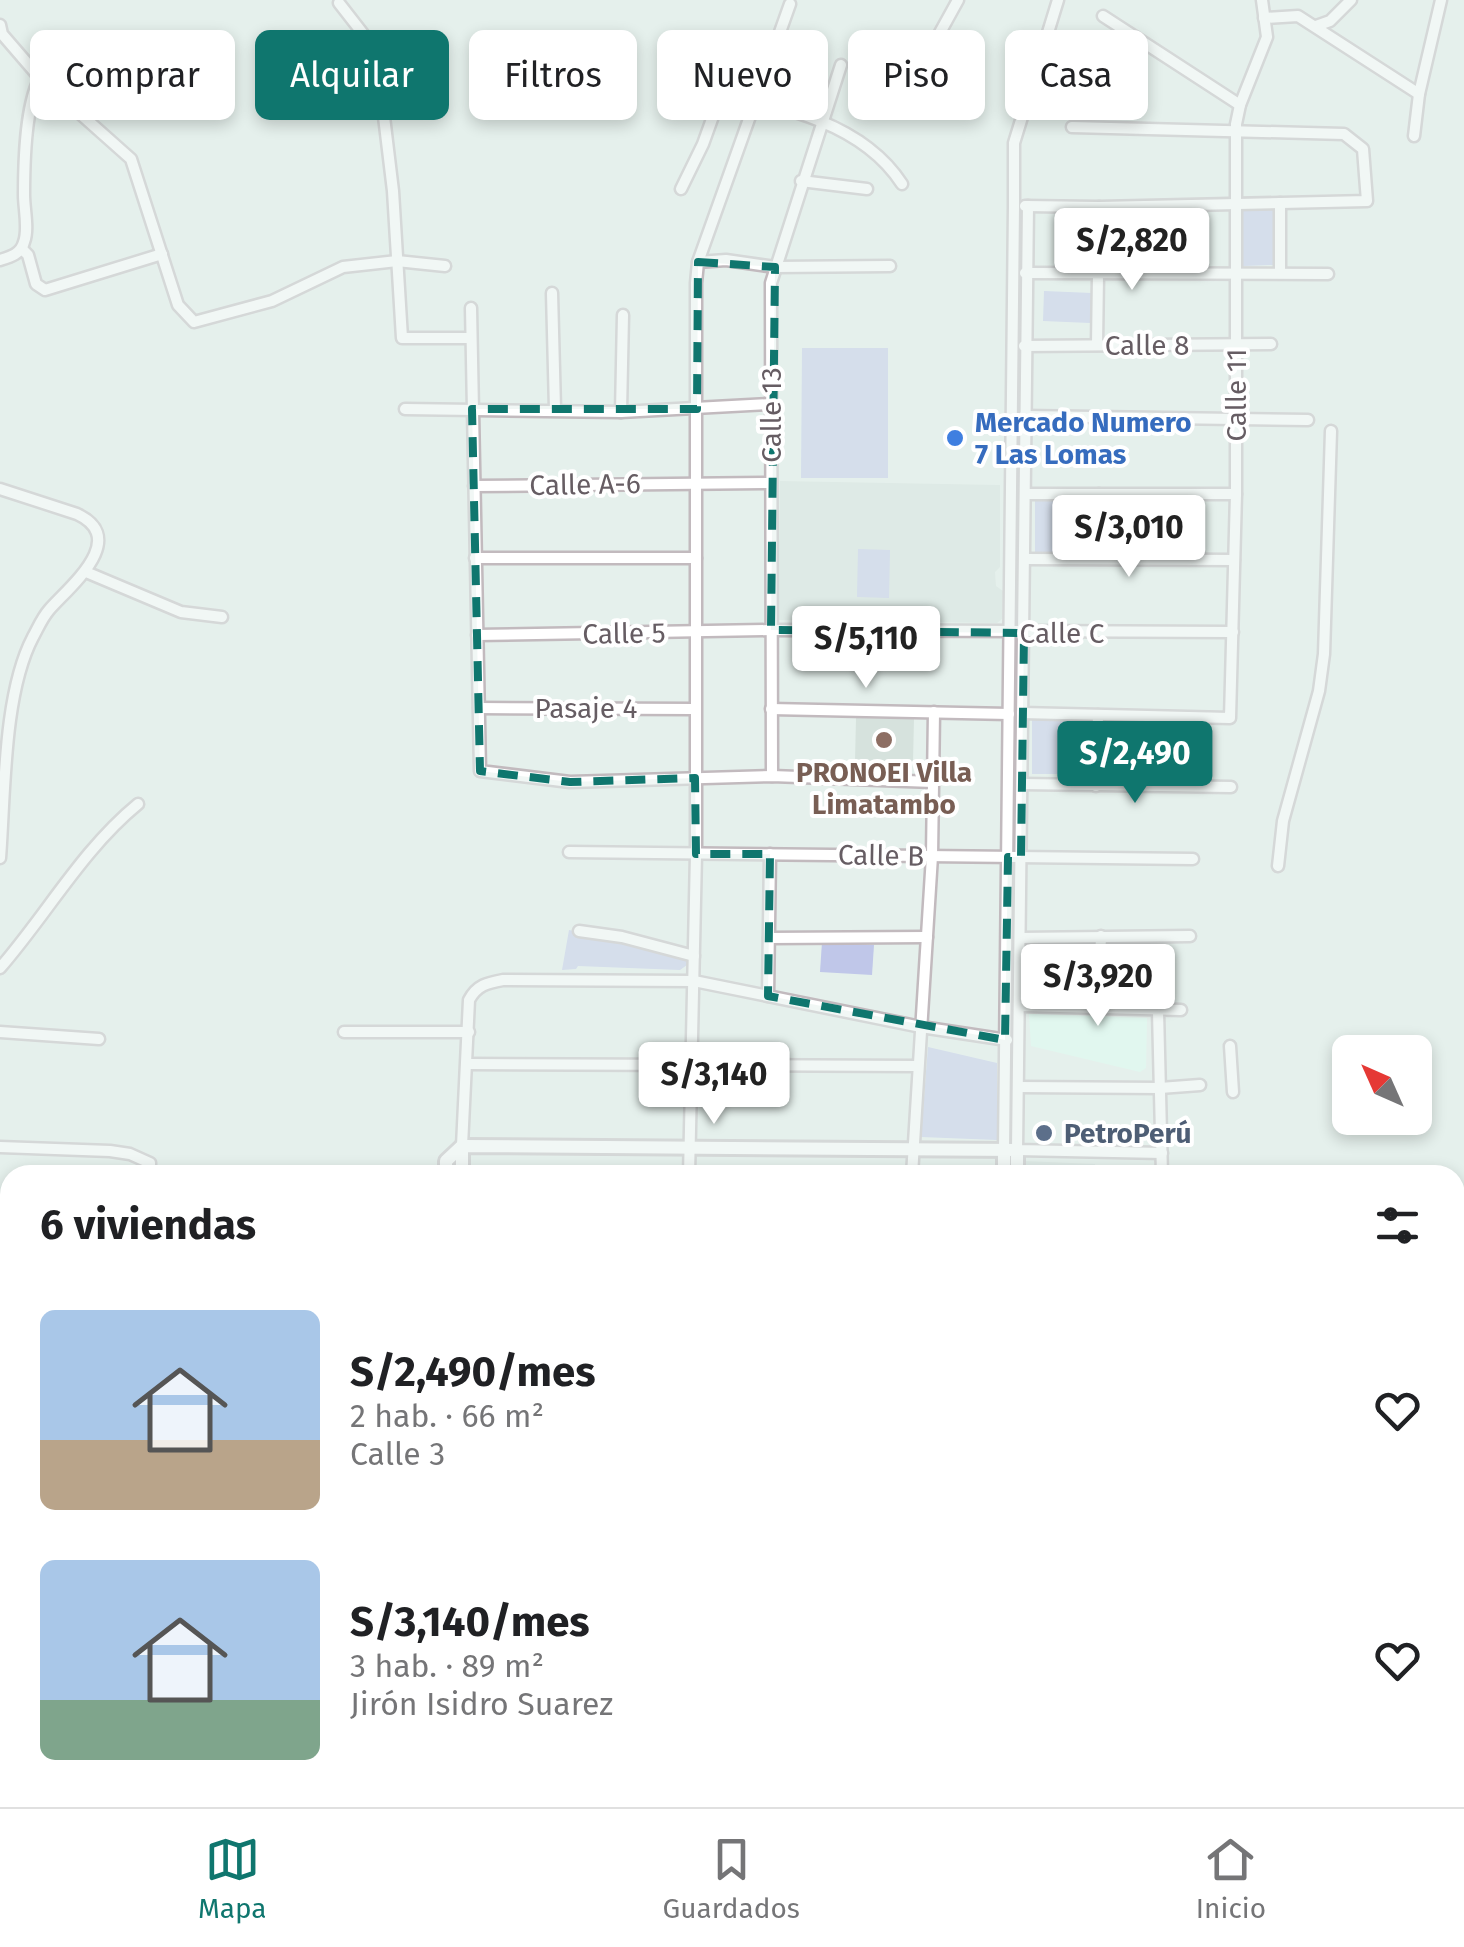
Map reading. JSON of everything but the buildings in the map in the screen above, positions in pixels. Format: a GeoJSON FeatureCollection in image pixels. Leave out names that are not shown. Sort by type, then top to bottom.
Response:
{"type":"FeatureCollection","features":[{"type":"Feature","properties":{"kind":"street"},"geometry":{"type":"LineString","coordinates":[[941,30],[958,0]]}},
{"type":"Feature","properties":{"kind":"street"},"geometry":{"type":"LineString","coordinates":[[1006,1165],[1018,1087],[1020,938],[1009,714],[1014,143],[1058,0]]}},
{"type":"Feature","properties":{"kind":"street"},"geometry":{"type":"LineString","coordinates":[[1316,26],[1330,21],[1352,0]]}},
{"type":"Feature","properties":{"kind":"street"},"geometry":{"type":"LineString","coordinates":[[1414,136],[1440,0]]}},
{"type":"Feature","properties":{"kind":"street","name":"Calle 11"},"geometry":{"type":"LineString","coordinates":[[1098,716],[1230,718],[1236,494],[1236,133],[1240,106],[1267,38],[1262,1]]}},
{"type":"Feature","properties":{"kind":"street"},"geometry":{"type":"LineString","coordinates":[[340,4],[371,44],[381,92],[393,191],[402,338],[472,338]]}},
{"type":"Feature","properties":{"kind":"street"},"geometry":{"type":"LineString","coordinates":[[781,30],[790,4]]}},
{"type":"Feature","properties":{"kind":"street"},"geometry":{"type":"LineString","coordinates":[[1103,16],[1240,106]]}},
{"type":"Feature","properties":{"kind":"street"},"geometry":{"type":"LineString","coordinates":[[1264,18],[1298,16],[1420,94]]}},
{"type":"Feature","properties":{"kind":"street"},"geometry":{"type":"LineString","coordinates":[[0,25],[2,34],[30,66]]}},
{"type":"Feature","properties":{"kind":"street","name":"Calle 13"},"geometry":{"type":"LineString","coordinates":[[772,776],[771,283],[841,65]]}},
{"type":"Feature","properties":{"kind":"street"},"geometry":{"type":"LineString","coordinates":[[0,260],[22,249],[26,239],[24,190],[30,117]]}},
{"type":"Feature","properties":{"kind":"street"},"geometry":{"type":"LineString","coordinates":[[88,120],[132,159],[178,304],[194,322],[272,301],[343,267],[396,261],[445,266]]}},
{"type":"Feature","properties":{"kind":"street"},"geometry":{"type":"LineString","coordinates":[[680,189],[712,120]]}},
{"type":"Feature","properties":{"kind":"street"},"geometry":{"type":"LineString","coordinates":[[689,1165],[696,854],[698,262],[750,120]]}},
{"type":"Feature","properties":{"kind":"street"},"geometry":{"type":"LineString","coordinates":[[816,120],[849,132],[865,143],[902,184]]}},
{"type":"Feature","properties":{"kind":"street"},"geometry":{"type":"LineString","coordinates":[[1014,206],[1098,208],[1367,200],[1363,149],[1344,134],[1072,127]]}},
{"type":"Feature","properties":{"kind":"street"},"geometry":{"type":"LineString","coordinates":[[802,182],[866,190]]}},
{"type":"Feature","properties":{"kind":"street"},"geometry":{"type":"LineString","coordinates":[[1280,203],[1280,273]]}},
{"type":"Feature","properties":{"kind":"street"},"geometry":{"type":"LineString","coordinates":[[1014,1165],[1010,1150],[1005,1040],[1014,857],[1022,784],[1028,206]]}},
{"type":"Feature","properties":{"kind":"street"},"geometry":{"type":"LineString","coordinates":[[1098,208],[1098,345]]}},
{"type":"Feature","properties":{"kind":"street"},"geometry":{"type":"LineString","coordinates":[[22,249],[28,255],[36,284],[44,290],[162,254]]}},
{"type":"Feature","properties":{"kind":"street"},"geometry":{"type":"LineString","coordinates":[[698,262],[726,260],[774,267],[890,266]]}},
{"type":"Feature","properties":{"kind":"street"},"geometry":{"type":"LineString","coordinates":[[1025,273],[1328,274]]}},
{"type":"Feature","properties":{"kind":"street"},"geometry":{"type":"LineString","coordinates":[[552,292],[555,409]]}},
{"type":"Feature","properties":{"kind":"street"},"geometry":{"type":"LineString","coordinates":[[471,308],[480,771],[570,782],[772,776],[933,782]]}},
{"type":"Feature","properties":{"kind":"street"},"geometry":{"type":"LineString","coordinates":[[620,412],[623,316]]}},
{"type":"Feature","properties":{"kind":"street","name":"Calle 8"},"geometry":{"type":"LineString","coordinates":[[1024,346],[1271,344]]}},
{"type":"Feature","properties":{"kind":"street"},"geometry":{"type":"LineString","coordinates":[[406,409],[620,412],[770,404]]}},
{"type":"Feature","properties":{"kind":"street"},"geometry":{"type":"LineString","coordinates":[[1024,416],[1308,420]]}},
{"type":"Feature","properties":{"kind":"street"},"geometry":{"type":"LineString","coordinates":[[1278,866],[1284,821],[1319,691],[1324,654],[1331,432]]}},
{"type":"Feature","properties":{"kind":"street","name":"Calle A-6"},"geometry":{"type":"LineString","coordinates":[[474,486],[771,483]]}},
{"type":"Feature","properties":{"kind":"street"},"geometry":{"type":"LineString","coordinates":[[0,488],[89,519],[96,532],[96,556],[86,572],[45,614],[30,643],[6,746],[0,858]]}},
{"type":"Feature","properties":{"kind":"street"},"geometry":{"type":"LineString","coordinates":[[1025,494],[1236,494]]}},
{"type":"Feature","properties":{"kind":"street"},"geometry":{"type":"LineString","coordinates":[[1099,494],[1100,559]]}},
{"type":"Feature","properties":{"kind":"street"},"geometry":{"type":"LineString","coordinates":[[475,558],[696,558]]}},
{"type":"Feature","properties":{"kind":"street"},"geometry":{"type":"LineString","coordinates":[[1025,558],[1234,560]]}},
{"type":"Feature","properties":{"kind":"street"},"geometry":{"type":"LineString","coordinates":[[86,572],[181,612],[222,617]]}},
{"type":"Feature","properties":{"kind":"street","name":"Calle C"},"geometry":{"type":"LineString","coordinates":[[771,630],[1233,632]]}},
{"type":"Feature","properties":{"kind":"street","name":"Calle 5"},"geometry":{"type":"LineString","coordinates":[[477,635],[771,630]]}},
{"type":"Feature","properties":{"kind":"street","name":"Pasaje 4"},"geometry":{"type":"LineString","coordinates":[[479,708],[694,708]]}},
{"type":"Feature","properties":{"kind":"street"},"geometry":{"type":"LineString","coordinates":[[771,709],[1009,714]]}},
{"type":"Feature","properties":{"kind":"street"},"geometry":{"type":"LineString","coordinates":[[912,1165],[932,856],[934,712]]}},
{"type":"Feature","properties":{"kind":"street"},"geometry":{"type":"LineString","coordinates":[[1022,713],[1098,716],[1096,786]]}},
{"type":"Feature","properties":{"kind":"street"},"geometry":{"type":"LineString","coordinates":[[1022,784],[1231,787]]}},
{"type":"Feature","properties":{"kind":"street"},"geometry":{"type":"LineString","coordinates":[[0,968],[84,858],[138,804]]}},
{"type":"Feature","properties":{"kind":"street","name":"Calle B"},"geometry":{"type":"LineString","coordinates":[[569,852],[1194,858]]}},
{"type":"Feature","properties":{"kind":"street"},"geometry":{"type":"LineString","coordinates":[[768,996],[770,854]]}},
{"type":"Feature","properties":{"kind":"street"},"geometry":{"type":"LineString","coordinates":[[579,931],[694,956]]}},
{"type":"Feature","properties":{"kind":"street"},"geometry":{"type":"LineString","coordinates":[[1098,1009],[1101,936]]}},
{"type":"Feature","properties":{"kind":"street"},"geometry":{"type":"LineString","coordinates":[[1020,938],[1190,936]]}},
{"type":"Feature","properties":{"kind":"street"},"geometry":{"type":"LineString","coordinates":[[769,938],[926,938]]}},
{"type":"Feature","properties":{"kind":"street"},"geometry":{"type":"LineString","coordinates":[[462,1165],[470,1000],[474,990],[484,984],[525,978],[694,981],[922,1027],[1018,1040]]}},
{"type":"Feature","properties":{"kind":"street"},"geometry":{"type":"LineString","coordinates":[[1019,1006],[1181,1010]]}},
{"type":"Feature","properties":{"kind":"street"},"geometry":{"type":"LineString","coordinates":[[1158,1010],[1162,1165]]}},
{"type":"Feature","properties":{"kind":"street"},"geometry":{"type":"LineString","coordinates":[[0,1032],[99,1039]]}},
{"type":"Feature","properties":{"kind":"street"},"geometry":{"type":"LineString","coordinates":[[344,1032],[469,1032]]}},
{"type":"Feature","properties":{"kind":"street"},"geometry":{"type":"LineString","coordinates":[[1230,1046],[1232,1092]]}},
{"type":"Feature","properties":{"kind":"street"},"geometry":{"type":"LineString","coordinates":[[468,1064],[918,1066]]}},
{"type":"Feature","properties":{"kind":"street"},"geometry":{"type":"LineString","coordinates":[[1018,1087],[1160,1088],[1200,1084]]}},
{"type":"Feature","properties":{"kind":"street"},"geometry":{"type":"LineString","coordinates":[[462,1146],[1162,1153]]}},
{"type":"Feature","properties":{"kind":"street"},"geometry":{"type":"LineString","coordinates":[[448,1165],[462,1146]]}},
{"type":"Feature","properties":{"kind":"street"},"geometry":{"type":"LineString","coordinates":[[0,1147],[110,1151],[130,1154],[145,1165]]}},
{"type":"Feature","properties":{"kind":"highlighted area"},"geometry":{"type":"Polygon","coordinates":[[[698,262],[775,267],[771,630],[1024,633],[1021,857],[1008,857],[1005,1040],[768,996],[770,854],[696,854],[695,778],[570,782],[480,771],[472,409],[697,409],[698,262]]]}},
{"type":"Feature","properties":{"kind":"shaded area"},"geometry":{"type":"Polygon","coordinates":[[[1274,209],[1275,265],[1243,266],[1242,210],[1274,209]]]}},
{"type":"Feature","properties":{"kind":"shaded area"},"geometry":{"type":"Polygon","coordinates":[[[1044,291],[1092,293],[1090,323],[1043,321],[1044,291]]]}},
{"type":"Feature","properties":{"kind":"shaded area"},"geometry":{"type":"Polygon","coordinates":[[[802,348],[888,348],[888,478],[801,478],[802,348]]]}},
{"type":"Feature","properties":{"kind":"shaded area"},"geometry":{"type":"Polygon","coordinates":[[[780,481],[1000,485],[1000,567],[995,572],[996,586],[1003,591],[1002,619],[997,623],[778,620],[780,481]]]}},
{"type":"Feature","properties":{"kind":"shaded area"},"geometry":{"type":"Polygon","coordinates":[[[1035,499],[1094,499],[1094,553],[1035,553],[1035,499]]]}},
{"type":"Feature","properties":{"kind":"shaded area"},"geometry":{"type":"Polygon","coordinates":[[[858,549],[890,550],[889,598],[857,597],[858,549]]]}},
{"type":"Feature","properties":{"kind":"shaded area","name":"PRONOEI Villa Limatambo"},"geometry":{"type":"Polygon","coordinates":[[[856,718],[914,719],[913,762],[855,761],[856,718]]]}},
{"type":"Feature","properties":{"kind":"shaded area"},"geometry":{"type":"Polygon","coordinates":[[[1032,718],[1095,718],[1094,774],[1032,774],[1032,718]]]}},
{"type":"Feature","properties":{"kind":"shaded area"},"geometry":{"type":"Polygon","coordinates":[[[569,930],[680,953],[687,965],[680,970],[578,966],[562,970],[569,930]]]}},
{"type":"Feature","properties":{"kind":"shaded area"},"geometry":{"type":"Polygon","coordinates":[[[822,942],[874,945],[872,975],[820,972],[822,942]]]}},
{"type":"Feature","properties":{"kind":"shaded area"},"geometry":{"type":"Polygon","coordinates":[[[1031,943],[1096,944],[1095,1000],[1030,1000],[1031,943]]]}},
{"type":"Feature","properties":{"kind":"shaded area"},"geometry":{"type":"Polygon","coordinates":[[[1029,1014],[1147,1018],[1146,1068],[1140,1072],[1031,1046],[1029,1014]]]}},
{"type":"Feature","properties":{"kind":"shaded area"},"geometry":{"type":"Polygon","coordinates":[[[928,1047],[997,1063],[997,1140],[921,1137],[928,1047]]]}},
{"type":"Feature","properties":{"kind":"shaded area"},"geometry":{"type":"Polygon","coordinates":[[[1025,1161],[1095,1164],[1095,1165],[1025,1165],[1025,1161]]]}},
{"type":"Feature","properties":{"kind":"place","name":"Mercado Numero 7 Las Lomas"},"geometry":{"type":"Point","coordinates":[955,438]}},
{"type":"Feature","properties":{"kind":"place","name":"PRONOEI Villa Limatambo"},"geometry":{"type":"Point","coordinates":[884,740]}},
{"type":"Feature","properties":{"kind":"place","name":"PetroPerú"},"geometry":{"type":"Point","coordinates":[1044,1133]}}]}
